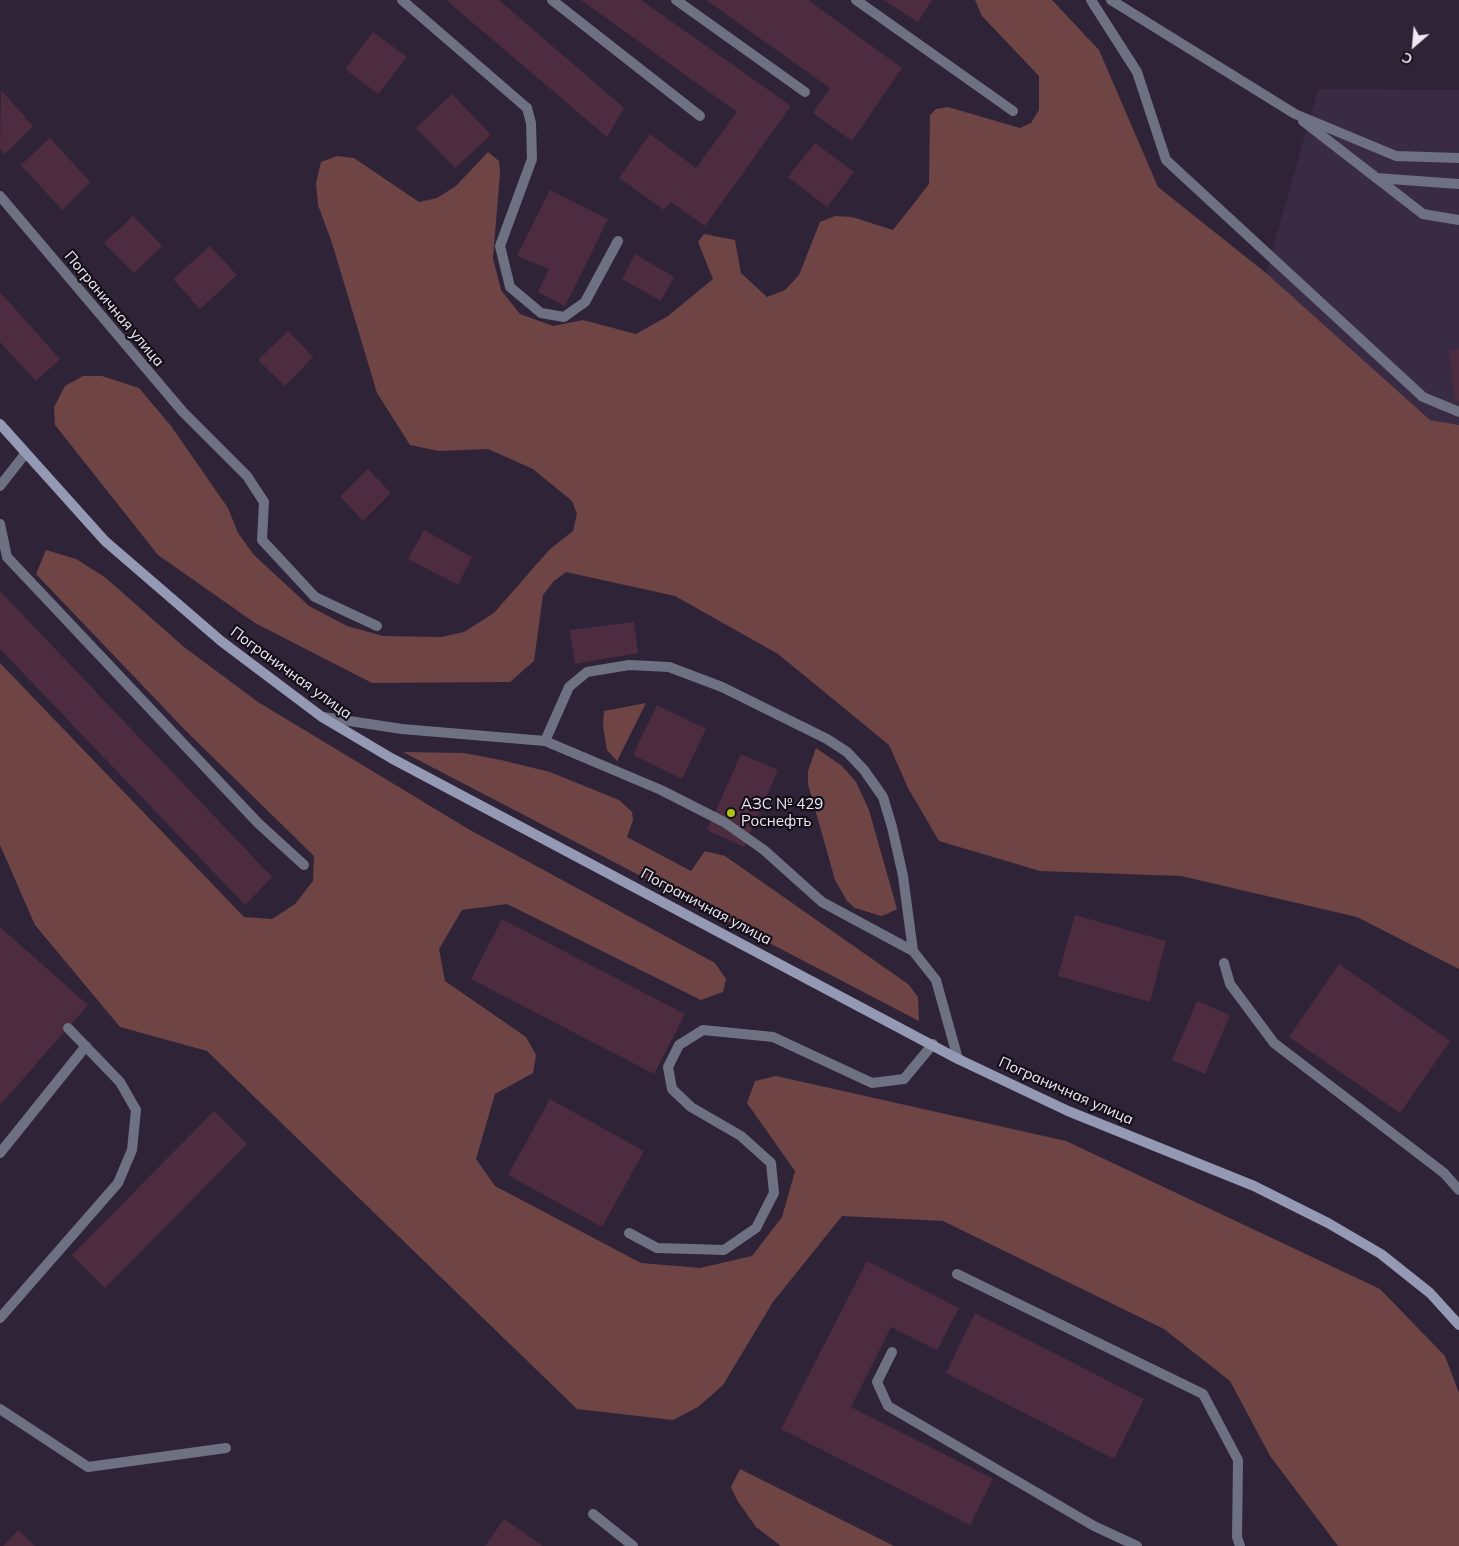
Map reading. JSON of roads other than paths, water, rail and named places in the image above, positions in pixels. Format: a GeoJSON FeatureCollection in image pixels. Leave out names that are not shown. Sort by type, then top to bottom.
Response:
{"type":"FeatureCollection","features":[{"type":"Feature","properties":{"kind":"main road","name":"Пограничная улица"},"geometry":{"type":"LineString","coordinates":[[0,424],[105,541],[220,641],[322,717],[391,758],[933,1044],[958,1059],[1068,1111],[1254,1186],[1328,1223],[1380,1254],[1430,1293],[1459,1325]]}},
{"type":"Feature","properties":{"kind":"street"},"geometry":{"type":"LineString","coordinates":[[402,0],[527,108],[532,122],[532,159],[500,246],[510,287],[541,313],[564,317],[585,302],[618,242]]}},
{"type":"Feature","properties":{"kind":"street"},"geometry":{"type":"LineString","coordinates":[[552,0],[700,116]]}},
{"type":"Feature","properties":{"kind":"street"},"geometry":{"type":"LineString","coordinates":[[676,0],[806,92]]}},
{"type":"Feature","properties":{"kind":"street"},"geometry":{"type":"LineString","coordinates":[[856,0],[1013,111]]}},
{"type":"Feature","properties":{"kind":"street"},"geometry":{"type":"LineString","coordinates":[[1091,0],[1137,72],[1166,160],[1423,397],[1459,412]]}},
{"type":"Feature","properties":{"kind":"street"},"geometry":{"type":"LineString","coordinates":[[1111,0],[1295,114],[1423,214],[1459,220]]}},
{"type":"Feature","properties":{"kind":"street"},"geometry":{"type":"LineString","coordinates":[[1295,114],[1396,156],[1459,158]]}},
{"type":"Feature","properties":{"kind":"street"},"geometry":{"type":"LineString","coordinates":[[1375,178],[1459,184]]}},
{"type":"Feature","properties":{"kind":"street","name":"Пограничная улица"},"geometry":{"type":"LineString","coordinates":[[0,196],[183,412],[247,476],[264,502],[262,540],[314,597],[377,626]]}},
{"type":"Feature","properties":{"kind":"street"},"geometry":{"type":"LineString","coordinates":[[0,486],[25,454]]}},
{"type":"Feature","properties":{"kind":"street"},"geometry":{"type":"LineString","coordinates":[[0,524],[7,557],[258,823],[304,865]]}},
{"type":"Feature","properties":{"kind":"street"},"geometry":{"type":"LineString","coordinates":[[545,741],[569,687],[587,672],[629,665],[669,667],[722,687],[827,739],[846,752],[864,770],[883,797],[892,827],[902,876],[913,951]]}},
{"type":"Feature","properties":{"kind":"street"},"geometry":{"type":"LineString","coordinates":[[322,717],[402,729],[545,741],[661,790],[724,822],[764,850],[822,902],[913,951],[936,980],[958,1059]]}},
{"type":"Feature","properties":{"kind":"street"},"geometry":{"type":"LineString","coordinates":[[1224,963],[1230,984],[1274,1043],[1444,1173],[1459,1190]]}},
{"type":"Feature","properties":{"kind":"street"},"geometry":{"type":"LineString","coordinates":[[0,1318],[118,1183],[132,1150],[136,1110],[120,1082],[68,1028]]}},
{"type":"Feature","properties":{"kind":"street"},"geometry":{"type":"LineString","coordinates":[[629,1234],[657,1248],[724,1250],[756,1228],[774,1193],[771,1163],[740,1136],[691,1107],[672,1088],[668,1067],[679,1045],[703,1030],[773,1037],[872,1083],[904,1078],[933,1044]]}},
{"type":"Feature","properties":{"kind":"street"},"geometry":{"type":"LineString","coordinates":[[0,1153],[86,1046]]}},
{"type":"Feature","properties":{"kind":"street"},"geometry":{"type":"LineString","coordinates":[[957,1274],[1203,1394],[1238,1460],[1236,1537],[1240,1546]]}},
{"type":"Feature","properties":{"kind":"street"},"geometry":{"type":"LineString","coordinates":[[892,1352],[876,1382],[888,1406],[1094,1526],[1137,1546]]}},
{"type":"Feature","properties":{"kind":"street"},"geometry":{"type":"LineString","coordinates":[[0,1409],[88,1467],[226,1448]]}},
{"type":"Feature","properties":{"kind":"street"},"geometry":{"type":"LineString","coordinates":[[592,1514],[633,1546]]}},
{"type":"Feature","properties":{"kind":"place","name":"АЗС № 429 Роснефть"},"geometry":{"type":"Point","coordinates":[731,813]}}]}
